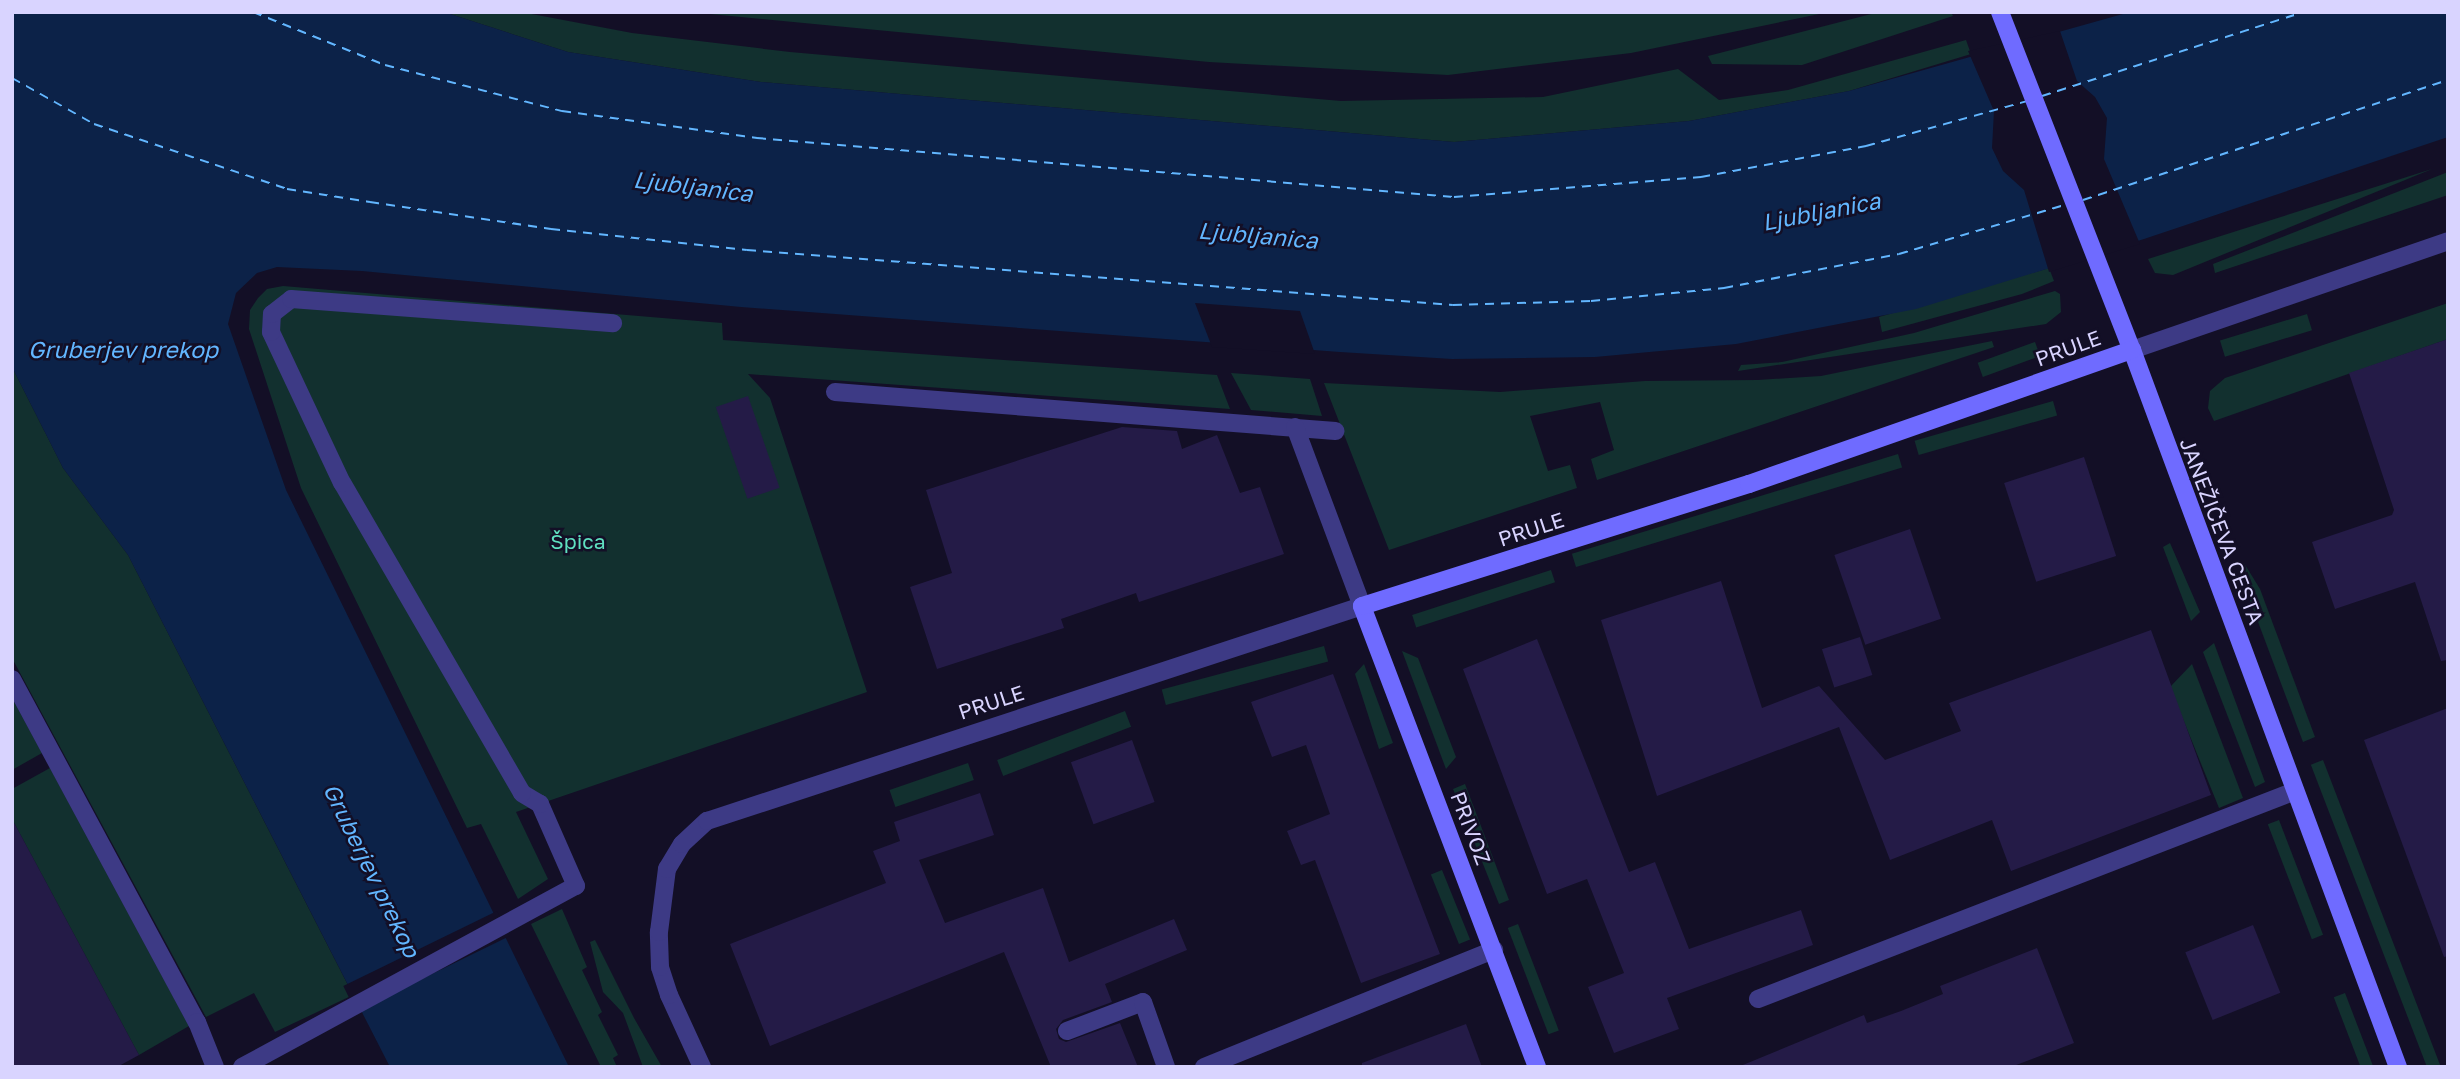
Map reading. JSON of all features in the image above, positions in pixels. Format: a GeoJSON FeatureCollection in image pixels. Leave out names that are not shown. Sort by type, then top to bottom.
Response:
{"type":"FeatureCollection","features":[{"type":"Feature","properties":{"kind":"street","name":"JANEŽIČEVA CESTA"},"geometry":{"type":"LineString","coordinates":[[2000,12],[2132,350],[2398,1067]]}},
{"type":"Feature","properties":{"kind":"street","name":"PRULE"},"geometry":{"type":"LineString","coordinates":[[702,1067],[660,967],[661,892],[682,844],[707,821],[727,812],[1362,606],[1749,484],[2448,241]]}},
{"type":"Feature","properties":{"kind":"street"},"geometry":{"type":"LineString","coordinates":[[242,1067],[576,886],[540,804],[522,793],[342,483],[271,332],[271,319],[278,305],[291,299],[613,323]]}},
{"type":"Feature","properties":{"kind":"street"},"geometry":{"type":"LineString","coordinates":[[835,392],[1335,431]]}},
{"type":"Feature","properties":{"kind":"street"},"geometry":{"type":"LineString","coordinates":[[1296,427],[1362,606]]}},
{"type":"Feature","properties":{"kind":"street","name":"PRIVOZ"},"geometry":{"type":"LineString","coordinates":[[1362,606],[1537,1067]]}},
{"type":"Feature","properties":{"kind":"street"},"geometry":{"type":"LineString","coordinates":[[12,679],[197,1022],[215,1067]]}},
{"type":"Feature","properties":{"kind":"street"},"geometry":{"type":"LineString","coordinates":[[1758,999],[2295,791]]}},
{"type":"Feature","properties":{"kind":"street"},"geometry":{"type":"LineString","coordinates":[[1204,1067],[1494,950]]}},
{"type":"Feature","properties":{"kind":"street"},"geometry":{"type":"LineString","coordinates":[[1067,1031],[1143,1002],[1166,1067]]}},
{"type":"Feature","properties":{"kind":"green space"},"geometry":{"type":"Polygon","coordinates":[[[444,12],[521,12],[632,33],[790,52],[1341,101],[1543,97],[1678,69],[1719,100],[1788,90],[1966,40],[1971,54],[1849,91],[1689,121],[1454,142],[761,82],[568,52],[444,12]]]}},
{"type":"Feature","properties":{"kind":"green space"},"geometry":{"type":"Polygon","coordinates":[[[690,12],[1829,12],[1631,53],[1448,75],[1209,62],[690,12]]]}},
{"type":"Feature","properties":{"kind":"green space"},"geometry":{"type":"Polygon","coordinates":[[[1879,12],[1951,12],[1953,16],[1802,65],[1712,64],[1708,56],[1879,12]]]}},
{"type":"Feature","properties":{"kind":"green space"},"geometry":{"type":"Polygon","coordinates":[[[2432,169],[2173,275],[2155,273],[2148,259],[2432,169]]]}},
{"type":"Feature","properties":{"kind":"green space"},"geometry":{"type":"Polygon","coordinates":[[[2448,172],[2448,195],[2215,273],[2213,264],[2448,172]]]}},
{"type":"Feature","properties":{"kind":"green space"},"geometry":{"type":"Polygon","coordinates":[[[2049,268],[2054,281],[2022,294],[1882,332],[1879,317],[2049,268]]]}},
{"type":"Feature","properties":{"kind":"green space","name":"Špica"},"geometry":{"type":"Polygon","coordinates":[[[283,286],[722,323],[723,340],[1217,375],[1230,409],[748,374],[770,398],[867,692],[516,812],[548,879],[518,899],[481,824],[467,828],[301,488],[249,329],[250,310],[258,298],[267,289],[283,286]]]}},
{"type":"Feature","properties":{"kind":"green space"},"geometry":{"type":"Polygon","coordinates":[[[2055,291],[2060,294],[2061,312],[2046,324],[1738,371],[1741,365],[1782,362],[1914,333],[2055,291]]]}},
{"type":"Feature","properties":{"kind":"green space"},"geometry":{"type":"Polygon","coordinates":[[[2448,303],[2448,339],[2214,421],[2208,408],[2210,391],[2225,378],[2448,303]]]}},
{"type":"Feature","properties":{"kind":"green space"},"geometry":{"type":"Polygon","coordinates":[[[2307,314],[2312,330],[2225,357],[2220,341],[2307,314]]]}},
{"type":"Feature","properties":{"kind":"green space"},"geometry":{"type":"Polygon","coordinates":[[[1992,341],[1994,347],[1597,480],[1591,459],[1614,450],[1600,402],[1530,416],[1548,471],[1570,465],[1577,488],[1389,550],[1324,383],[1500,392],[1645,381],[1758,380],[1821,376],[1992,341]]]}},
{"type":"Feature","properties":{"kind":"green space"},"geometry":{"type":"Polygon","coordinates":[[[2035,342],[2040,356],[1983,377],[1978,363],[2035,342]]]}},
{"type":"Feature","properties":{"kind":"green space"},"geometry":{"type":"Polygon","coordinates":[[[12,367],[63,468],[128,555],[353,995],[275,1032],[254,993],[206,1017],[12,658],[12,367]]]}},
{"type":"Feature","properties":{"kind":"green space"},"geometry":{"type":"Polygon","coordinates":[[[1231,373],[1310,379],[1322,416],[1251,410],[1231,373]]]}},
{"type":"Feature","properties":{"kind":"green space"},"geometry":{"type":"Polygon","coordinates":[[[2053,401],[2057,415],[1919,455],[1915,441],[2053,401]]]}},
{"type":"Feature","properties":{"kind":"green space"},"geometry":{"type":"Polygon","coordinates":[[[1898,454],[1902,467],[1576,567],[1572,554],[1898,454]]]}},
{"type":"Feature","properties":{"kind":"green space"},"geometry":{"type":"Polygon","coordinates":[[[2170,543],[2200,612],[2191,621],[2163,547],[2170,543]]]}},
{"type":"Feature","properties":{"kind":"green space"},"geometry":{"type":"Polygon","coordinates":[[[2244,563],[2260,589],[2315,737],[2303,742],[2248,595],[2244,563]]]}},
{"type":"Feature","properties":{"kind":"green space"},"geometry":{"type":"Polygon","coordinates":[[[1551,570],[1555,582],[1416,627],[1412,615],[1551,570]]]}},
{"type":"Feature","properties":{"kind":"green space"},"geometry":{"type":"Polygon","coordinates":[[[2214,643],[2265,782],[2255,787],[2203,652],[2214,643]]]}},
{"type":"Feature","properties":{"kind":"green space"},"geometry":{"type":"Polygon","coordinates":[[[1324,646],[1328,661],[1166,705],[1162,689],[1324,646]]]}},
{"type":"Feature","properties":{"kind":"green space"},"geometry":{"type":"Polygon","coordinates":[[[1402,651],[1418,658],[1456,757],[1446,769],[1402,651]]]}},
{"type":"Feature","properties":{"kind":"green space"},"geometry":{"type":"Polygon","coordinates":[[[1364,664],[1393,743],[1379,749],[1355,674],[1364,664]]]}},
{"type":"Feature","properties":{"kind":"green space"},"geometry":{"type":"Polygon","coordinates":[[[2192,664],[2243,798],[2219,808],[2170,687],[2192,664]]]}},
{"type":"Feature","properties":{"kind":"green space"},"geometry":{"type":"Polygon","coordinates":[[[12,698],[42,753],[12,770],[12,698]]]}},
{"type":"Feature","properties":{"kind":"green space"},"geometry":{"type":"Polygon","coordinates":[[[1125,711],[1131,727],[1003,776],[997,760],[1125,711]]]}},
{"type":"Feature","properties":{"kind":"green space"},"geometry":{"type":"Polygon","coordinates":[[[2323,760],[2441,1066],[2427,1067],[2311,765],[2323,760]]]}},
{"type":"Feature","properties":{"kind":"green space"},"geometry":{"type":"Polygon","coordinates":[[[968,763],[974,780],[895,807],[890,790],[968,763]]]}},
{"type":"Feature","properties":{"kind":"green space"},"geometry":{"type":"Polygon","coordinates":[[[50,768],[189,1026],[139,1055],[12,819],[12,789],[50,768]]]}},
{"type":"Feature","properties":{"kind":"green space"},"geometry":{"type":"Polygon","coordinates":[[[1465,784],[1509,900],[1499,904],[1453,789],[1465,784]]]}},
{"type":"Feature","properties":{"kind":"green space"},"geometry":{"type":"Polygon","coordinates":[[[2279,820],[2323,935],[2312,939],[2268,824],[2279,820]]]}},
{"type":"Feature","properties":{"kind":"green space"},"geometry":{"type":"Polygon","coordinates":[[[1442,870],[1470,940],[1459,944],[1431,874],[1442,870]]]}},
{"type":"Feature","properties":{"kind":"green space"},"geometry":{"type":"Polygon","coordinates":[[[562,909],[587,967],[582,970],[602,1012],[598,1015],[618,1055],[613,1058],[617,1067],[601,1067],[531,924],[562,909]]]}},
{"type":"Feature","properties":{"kind":"green space"},"geometry":{"type":"Polygon","coordinates":[[[1518,924],[1559,1030],[1549,1034],[1508,928],[1518,924]]]}},
{"type":"Feature","properties":{"kind":"green space"},"geometry":{"type":"Polygon","coordinates":[[[595,940],[662,1067],[643,1067],[623,1013],[603,992],[590,942],[595,940]]]}},
{"type":"Feature","properties":{"kind":"green space"},"geometry":{"type":"Polygon","coordinates":[[[2345,993],[2373,1067],[2361,1067],[2334,997],[2345,993]]]}},
{"type":"Feature","properties":{"kind":"water"},"geometry":{"type":"Polygon","coordinates":[[[12,12],[444,12],[568,52],[761,82],[1454,142],[1689,121],[1849,91],[2130,12],[2448,12],[2448,137],[2144,239],[1916,309],[1736,344],[1595,357],[1452,359],[1340,352],[741,307],[362,271],[277,267],[257,273],[236,293],[228,324],[286,490],[569,1067],[390,1067],[128,555],[63,468],[12,367],[12,12]]]}},
{"type":"Feature","properties":{"kind":"pier"},"geometry":{"type":"Polygon","coordinates":[[[2060,31],[2077,81],[2095,97],[2107,118],[2104,159],[2140,244],[2049,272],[2024,190],[2003,171],[1992,148],[1994,111],[1968,51],[2060,31]]]}},
{"type":"Feature","properties":{"kind":"pier"},"geometry":{"type":"Polygon","coordinates":[[[1195,303],[1300,311],[1315,354],[1212,347],[1195,303]]]}},
{"type":"Feature","properties":{"kind":"pier"},"geometry":{"type":"Polygon","coordinates":[[[497,911],[509,936],[356,1011],[343,986],[497,911]]]}},
{"type":"Feature","properties":{"kind":"building"},"geometry":{"type":"Polygon","coordinates":[[[2448,339],[2448,660],[2441,661],[2415,582],[2335,609],[2312,542],[2392,515],[2394,510],[2349,373],[2448,339]]]}},
{"type":"Feature","properties":{"kind":"building"},"geometry":{"type":"Polygon","coordinates":[[[748,396],[780,488],[747,499],[716,407],[748,396]]]}},
{"type":"Feature","properties":{"kind":"building"},"geometry":{"type":"Polygon","coordinates":[[[1122,427],[1177,431],[1182,449],[1217,435],[1240,493],[1260,487],[1284,554],[1139,602],[1136,593],[1061,619],[1064,628],[937,669],[910,587],[952,573],[926,490],[1122,427]]]}},
{"type":"Feature","properties":{"kind":"building"},"geometry":{"type":"Polygon","coordinates":[[[2084,457],[2116,556],[2036,582],[2004,483],[2084,457]]]}},
{"type":"Feature","properties":{"kind":"building"},"geometry":{"type":"Polygon","coordinates":[[[1910,529],[1941,619],[1865,645],[1834,555],[1910,529]]]}},
{"type":"Feature","properties":{"kind":"building"},"geometry":{"type":"Polygon","coordinates":[[[1721,581],[1762,708],[1819,686],[1885,760],[1961,731],[1949,703],[2151,630],[2211,795],[2011,871],[1992,820],[1890,860],[1839,727],[1657,796],[1601,620],[1721,581]]]}},
{"type":"Feature","properties":{"kind":"building"},"geometry":{"type":"Polygon","coordinates":[[[1860,637],[1872,675],[1834,687],[1822,649],[1860,637]]]}},
{"type":"Feature","properties":{"kind":"building"},"geometry":{"type":"Polygon","coordinates":[[[1537,639],[1629,872],[1655,862],[1689,949],[1801,910],[1813,945],[1667,998],[1679,1029],[1614,1053],[1588,987],[1624,973],[1587,879],[1547,894],[1463,669],[1537,639]]]}},
{"type":"Feature","properties":{"kind":"building"},"geometry":{"type":"Polygon","coordinates":[[[1333,674],[1440,954],[1361,983],[1315,860],[1301,865],[1287,831],[1330,814],[1306,745],[1272,757],[1251,702],[1333,674]]]}},
{"type":"Feature","properties":{"kind":"building"},"geometry":{"type":"Polygon","coordinates":[[[2448,708],[2448,956],[2444,957],[2364,740],[2448,708]]]}},
{"type":"Feature","properties":{"kind":"building"},"geometry":{"type":"Polygon","coordinates":[[[1132,740],[1155,802],[1093,824],[1071,762],[1132,740]]]}},
{"type":"Feature","properties":{"kind":"building"},"geometry":{"type":"Polygon","coordinates":[[[980,793],[994,835],[919,860],[945,923],[1043,888],[1069,962],[1174,919],[1187,950],[1105,984],[1112,1002],[1063,1020],[1056,1029],[1059,1039],[1066,1042],[1120,1023],[1138,1067],[1051,1067],[1004,952],[770,1046],[730,944],[886,883],[873,851],[900,841],[894,822],[980,793]]]}},
{"type":"Feature","properties":{"kind":"building"},"geometry":{"type":"Polygon","coordinates":[[[12,819],[139,1055],[117,1067],[12,1067],[12,819]]]}},
{"type":"Feature","properties":{"kind":"building"},"geometry":{"type":"Polygon","coordinates":[[[2253,925],[2280,993],[2213,1020],[2185,952],[2253,925]]]}},
{"type":"Feature","properties":{"kind":"building"},"geometry":{"type":"Polygon","coordinates":[[[2037,948],[2074,1043],[2011,1067],[1738,1067],[1864,1015],[1867,1023],[1901,1011],[1943,994],[1940,986],[2037,948]]]}},
{"type":"Feature","properties":{"kind":"building"},"geometry":{"type":"Polygon","coordinates":[[[1466,1024],[1482,1067],[1362,1067],[1362,1063],[1466,1024]]]}},
{"type":"Feature","properties":{"kind":"ferry route"},"geometry":{"type":"LineString","coordinates":[[253,12],[385,65],[562,111],[757,138],[1454,197],[1701,177],[1866,146],[2027,101]]}},
{"type":"Feature","properties":{"kind":"ferry route"},"geometry":{"type":"LineString","coordinates":[[2042,96],[2304,12]]}},
{"type":"Feature","properties":{"kind":"ferry route"},"geometry":{"type":"LineString","coordinates":[[12,78],[94,124],[287,189],[551,229],[747,250],[1453,305],[1591,301],[1724,288],[1899,254],[2068,204]]}},
{"type":"Feature","properties":{"kind":"ferry route"},"geometry":{"type":"LineString","coordinates":[[2083,200],[2448,80]]}},
{"type":"Feature","properties":{"kind":"water label","name":"Ljubljanica"},"geometry":{"type":"Point","coordinates":[693,186]}},
{"type":"Feature","properties":{"kind":"water label","name":"Ljubljanica"},"geometry":{"type":"Point","coordinates":[1821,211]}},
{"type":"Feature","properties":{"kind":"water label","name":"Ljubljanica"},"geometry":{"type":"Point","coordinates":[1258,235]}},
{"type":"Feature","properties":{"kind":"water label","name":"Gruberjev prekop"},"geometry":{"type":"Point","coordinates":[123,349]}},
{"type":"Feature","properties":{"kind":"water label","name":"Gruberjev prekop"},"geometry":{"type":"Point","coordinates":[372,870]}}]}
